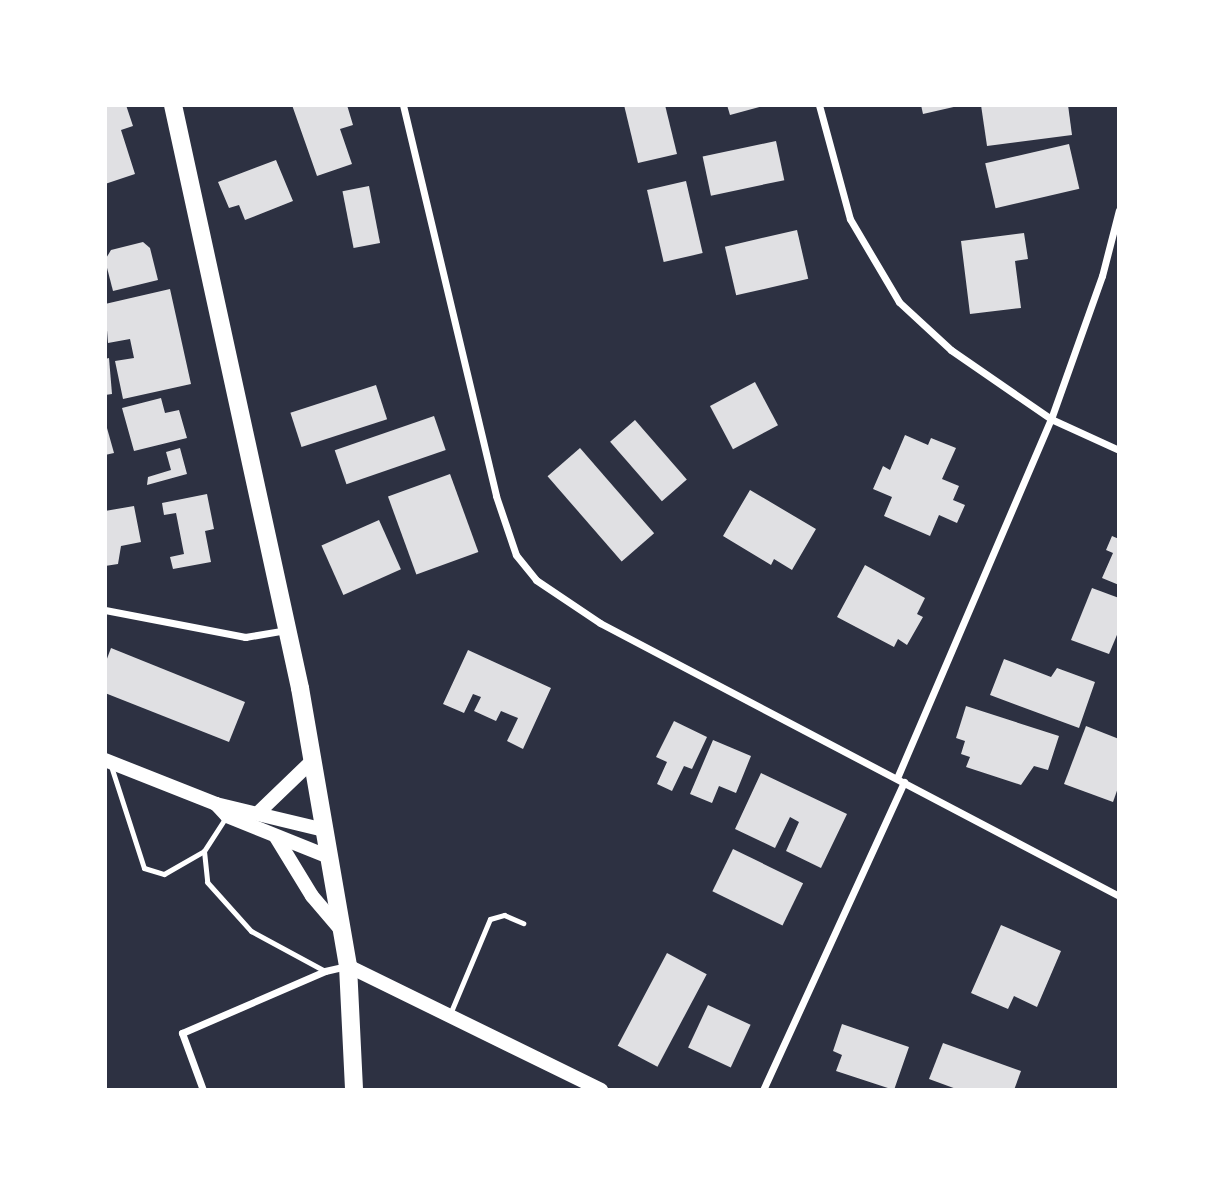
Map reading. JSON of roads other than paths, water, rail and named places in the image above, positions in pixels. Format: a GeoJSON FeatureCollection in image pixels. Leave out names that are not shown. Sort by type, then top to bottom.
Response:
{"type":"FeatureCollection","features":[{"type":"Feature","properties":{"kind":"main road"},"geometry":{"type":"LineString","coordinates":[[173,105],[287,630],[312,761],[348,966],[354,1090]]}},
{"type":"Feature","properties":{"kind":"main road"},"geometry":{"type":"LineString","coordinates":[[107,761],[216,804],[259,812],[324,830]]}},
{"type":"Feature","properties":{"kind":"main road"},"geometry":{"type":"LineString","coordinates":[[259,812],[312,761]]}},
{"type":"Feature","properties":{"kind":"main road"},"geometry":{"type":"LineString","coordinates":[[216,804],[227,816],[329,857]]}},
{"type":"Feature","properties":{"kind":"main road"},"geometry":{"type":"LineString","coordinates":[[276,837],[312,896],[342,931]]}},
{"type":"Feature","properties":{"kind":"main road"},"geometry":{"type":"LineString","coordinates":[[348,966],[601,1090]]}},
{"type":"Feature","properties":{"kind":"street"},"geometry":{"type":"LineString","coordinates":[[403,105],[496,496],[505,529],[525,568],[549,592],[600,623],[1119,896]]}},
{"type":"Feature","properties":{"kind":"street"},"geometry":{"type":"LineString","coordinates":[[819,105],[850,219],[883,282],[944,344],[1051,419],[1119,450]]}},
{"type":"Feature","properties":{"kind":"street"},"geometry":{"type":"LineString","coordinates":[[763,1090],[901,780],[1051,419],[1102,276],[1119,210]]}},
{"type":"Feature","properties":{"kind":"street"},"geometry":{"type":"LineString","coordinates":[[105,610],[245,637],[287,630]]}},
{"type":"Feature","properties":{"kind":"street"},"geometry":{"type":"LineString","coordinates":[[203,1090],[182,1033],[325,971],[348,966]]}},
{"type":"Feature","properties":{"kind":"lane"},"geometry":{"type":"LineString","coordinates":[[107,761],[144,868],[164,874],[204,850],[227,816]]}},
{"type":"Feature","properties":{"kind":"lane"},"geometry":{"type":"LineString","coordinates":[[204,850],[207,881],[251,931],[325,971]]}},
{"type":"Feature","properties":{"kind":"lane"},"geometry":{"type":"LineString","coordinates":[[450,1014],[491,919],[504,915],[523,923]]}}]}
